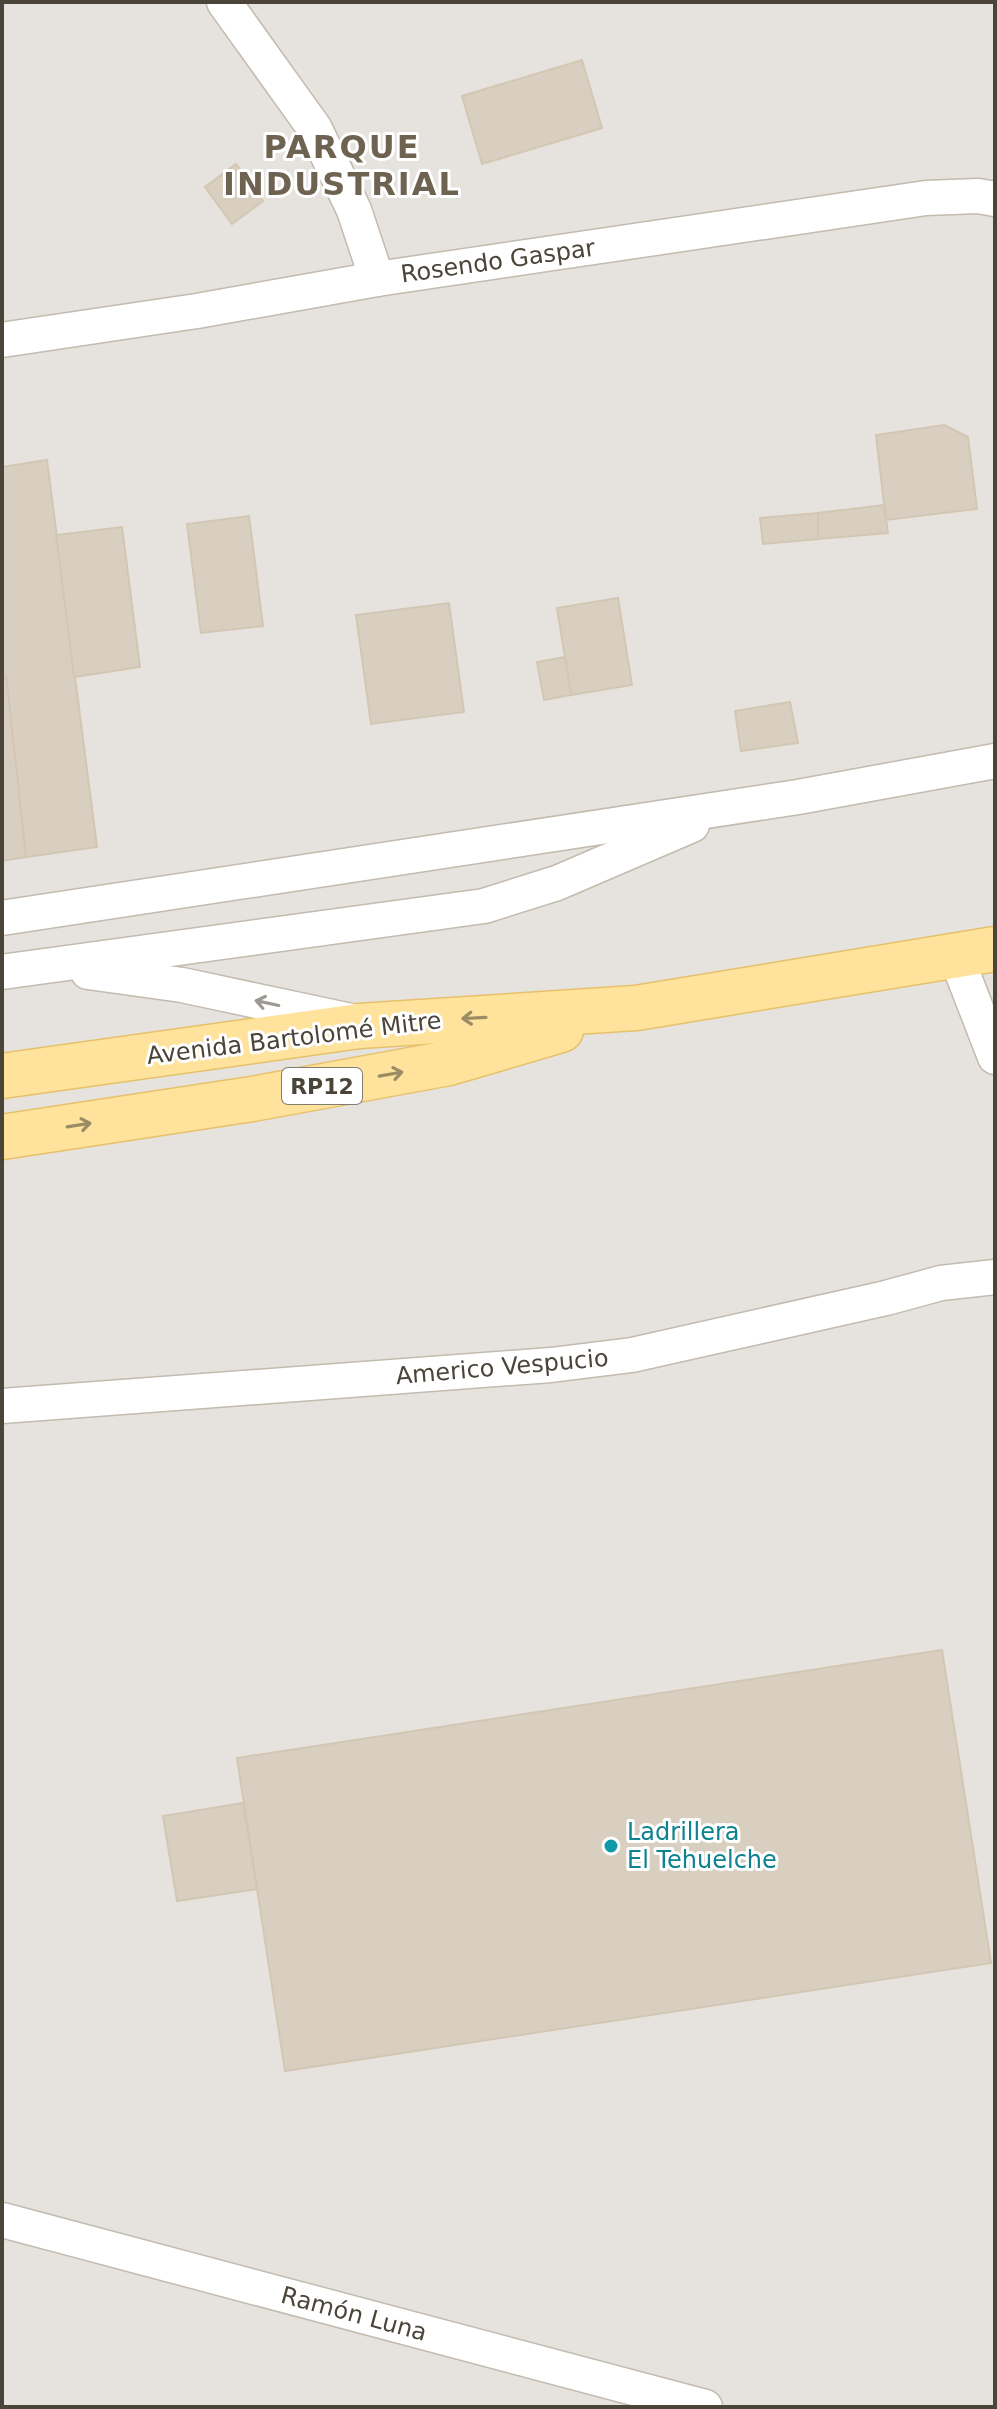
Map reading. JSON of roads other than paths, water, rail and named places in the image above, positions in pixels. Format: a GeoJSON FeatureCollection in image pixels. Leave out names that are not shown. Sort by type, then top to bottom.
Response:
{"type":"FeatureCollection","features":[{"type":"Feature","properties":{"kind":"main road","name":"Avenida Bartolomé Mitre"},"geometry":{"type":"LineString","coordinates":[[2,1076],[371,1025],[636,1008],[975,951]]}},
{"type":"Feature","properties":{"kind":"main road","name":"Avenida Bartolomé Mitre"},"geometry":{"type":"LineString","coordinates":[[2,1137],[252,1099],[449,1063],[636,1008]]}},
{"type":"Feature","properties":{"kind":"street"},"geometry":{"type":"LineString","coordinates":[[224,2],[315,129],[354,210],[377,279]]}},
{"type":"Feature","properties":{"kind":"street","name":"Rosendo Gaspar"},"geometry":{"type":"LineString","coordinates":[[2,340],[197,311],[377,279],[926,198],[978,196],[995,199]]}},
{"type":"Feature","properties":{"kind":"street"},"geometry":{"type":"LineString","coordinates":[[2,918],[736,806],[995,761]]}},
{"type":"Feature","properties":{"kind":"street"},"geometry":{"type":"LineString","coordinates":[[2,972],[484,906],[557,883],[736,806]]}},
{"type":"Feature","properties":{"kind":"street"},"geometry":{"type":"LineString","coordinates":[[975,951],[995,1057]]}},
{"type":"Feature","properties":{"kind":"street"},"geometry":{"type":"LineString","coordinates":[[43,966],[182,985],[371,1025]]}},
{"type":"Feature","properties":{"kind":"street","name":"Americo Vespucio"},"geometry":{"type":"LineString","coordinates":[[2,1406],[551,1365],[632,1355],[941,1283],[995,1277]]}},
{"type":"Feature","properties":{"kind":"street","name":"Ramón Luna"},"geometry":{"type":"LineString","coordinates":[[2,2220],[705,2407]]}},
{"type":"Feature","properties":{"kind":"place","name":"Ladrillera El Tehuelche"},"geometry":{"type":"Point","coordinates":[611,1846]}},
{"type":"Feature","properties":{"kind":"district","name":"PARQUE INDUSTRIAL"},"geometry":{"type":"Point","coordinates":[342,166]}}]}
